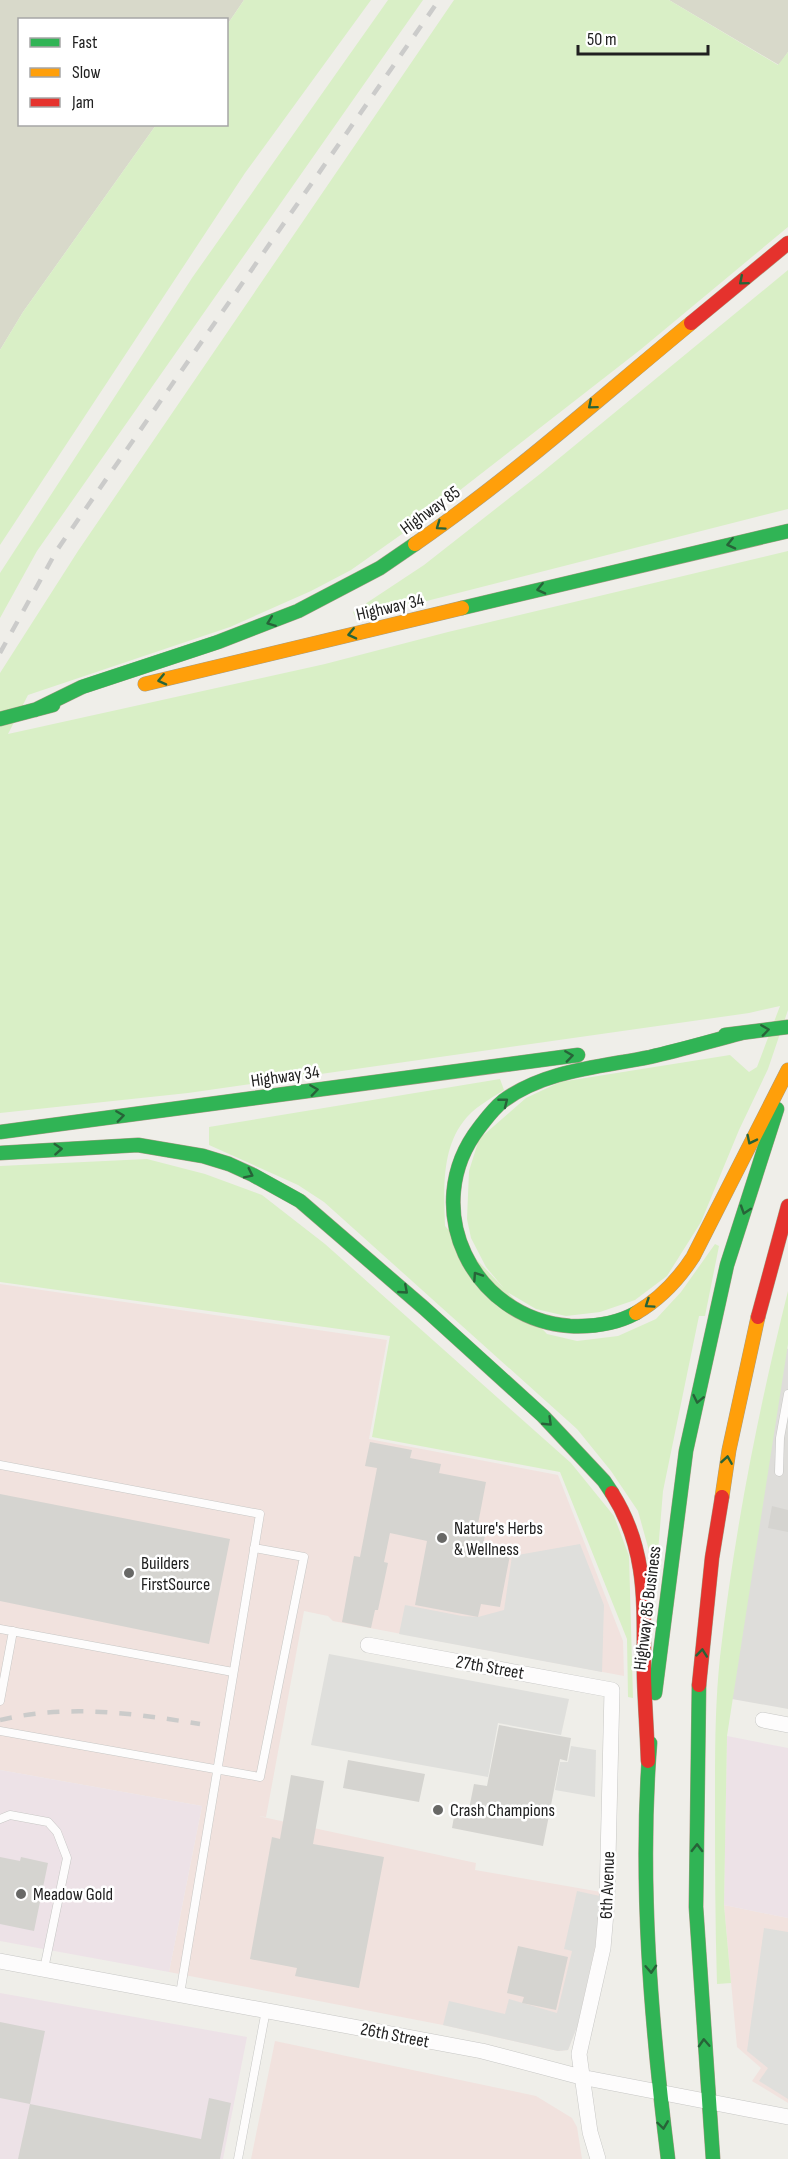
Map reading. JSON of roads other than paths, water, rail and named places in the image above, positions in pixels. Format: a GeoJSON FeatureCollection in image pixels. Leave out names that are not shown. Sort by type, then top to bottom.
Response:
{"type":"FeatureCollection","features":[{"type":"Feature","properties":{"kind":"main road","name":"Highway 85"},"geometry":{"type":"LineString","coordinates":[[35,710],[82,687],[219,642],[298,611],[380,568],[455,516],[788,243]]}},
{"type":"Feature","properties":{"kind":"main road","name":"Highway 34"},"geometry":{"type":"LineString","coordinates":[[0,719],[788,531]]}},
{"type":"Feature","properties":{"kind":"main road","name":"Highway 34"},"geometry":{"type":"LineString","coordinates":[[0,1132],[788,1027]]}},
{"type":"Feature","properties":{"kind":"main road"},"geometry":{"type":"LineString","coordinates":[[742,1033],[653,1056],[582,1068],[561,1074],[535,1083],[514,1094],[489,1116],[464,1151],[453,1191],[457,1234],[472,1270],[490,1293],[504,1305],[519,1313],[548,1324],[572,1327],[617,1322],[633,1315],[664,1294],[686,1267],[709,1226],[759,1124],[788,1072]]}},
{"type":"Feature","properties":{"kind":"main road","name":"Highway 85 Business"},"geometry":{"type":"LineString","coordinates":[[668,2159],[659,2092],[648,1910],[648,1761],[663,1620],[686,1451],[727,1265],[788,1072]]}},
{"type":"Feature","properties":{"kind":"main road"},"geometry":{"type":"LineString","coordinates":[[0,1153],[138,1145],[202,1156],[229,1164],[253,1175],[300,1201],[424,1308],[543,1416],[604,1482],[620,1506],[632,1533],[642,1577],[645,1610],[644,1677],[648,1761]]}},
{"type":"Feature","properties":{"kind":"main road"},"geometry":{"type":"LineString","coordinates":[[712,2159],[696,1906],[699,1683],[712,1558],[729,1449],[757,1322],[788,1206]]}},
{"type":"Feature","properties":{"kind":"street","name":"27th Street"},"geometry":{"type":"LineString","coordinates":[[368,1645],[612,1689]]}},
{"type":"Feature","properties":{"kind":"street","name":"6th Avenue"},"geometry":{"type":"LineString","coordinates":[[598,2159],[590,2132],[579,2054],[603,1948],[612,1689]]}},
{"type":"Feature","properties":{"kind":"street"},"geometry":{"type":"LineString","coordinates":[[763,1720],[788,1725]]}},
{"type":"Feature","properties":{"kind":"street","name":"26th Street"},"geometry":{"type":"LineString","coordinates":[[0,1961],[482,2051],[581,2078],[788,2117]]}},
{"type":"Feature","properties":{"kind":"lane"},"geometry":{"type":"LineString","coordinates":[[779,1472],[780,1438],[788,1394]]}},
{"type":"Feature","properties":{"kind":"lane"},"geometry":{"type":"LineString","coordinates":[[0,1465],[260,1514],[180,1994]]}},
{"type":"Feature","properties":{"kind":"lane"},"geometry":{"type":"LineString","coordinates":[[0,1731],[260,1777],[304,1557],[254,1548]]}},
{"type":"Feature","properties":{"kind":"lane"},"geometry":{"type":"LineString","coordinates":[[0,1629],[233,1672]]}},
{"type":"Feature","properties":{"kind":"lane"},"geometry":{"type":"LineString","coordinates":[[0,1701],[12,1631]]}},
{"type":"Feature","properties":{"kind":"lane"},"geometry":{"type":"LineString","coordinates":[[0,1819],[10,1815],[48,1822],[57,1832],[67,1858],[44,1969]]}},
{"type":"Feature","properties":{"kind":"lane"},"geometry":{"type":"LineString","coordinates":[[238,2159],[266,2010]]}},
{"type":"Feature","properties":{"kind":"railway"},"geometry":{"type":"LineString","coordinates":[[0,653],[57,550],[439,0]]}},
{"type":"Feature","properties":{"kind":"railway"},"geometry":{"type":"LineString","coordinates":[[0,1720],[25,1715],[75,1711],[150,1716],[200,1724]]}},
{"type":"Feature","properties":{"kind":"place","name":"Nature's Herbs & Wellness"},"geometry":{"type":"Point","coordinates":[442,1538]}},
{"type":"Feature","properties":{"kind":"place","name":"Builders FirstSource"},"geometry":{"type":"Point","coordinates":[129,1573]}},
{"type":"Feature","properties":{"kind":"place","name":"Crash Champions"},"geometry":{"type":"Point","coordinates":[438,1810]}},
{"type":"Feature","properties":{"kind":"place","name":"Meadow Gold"},"geometry":{"type":"Point","coordinates":[21,1894]}}]}
